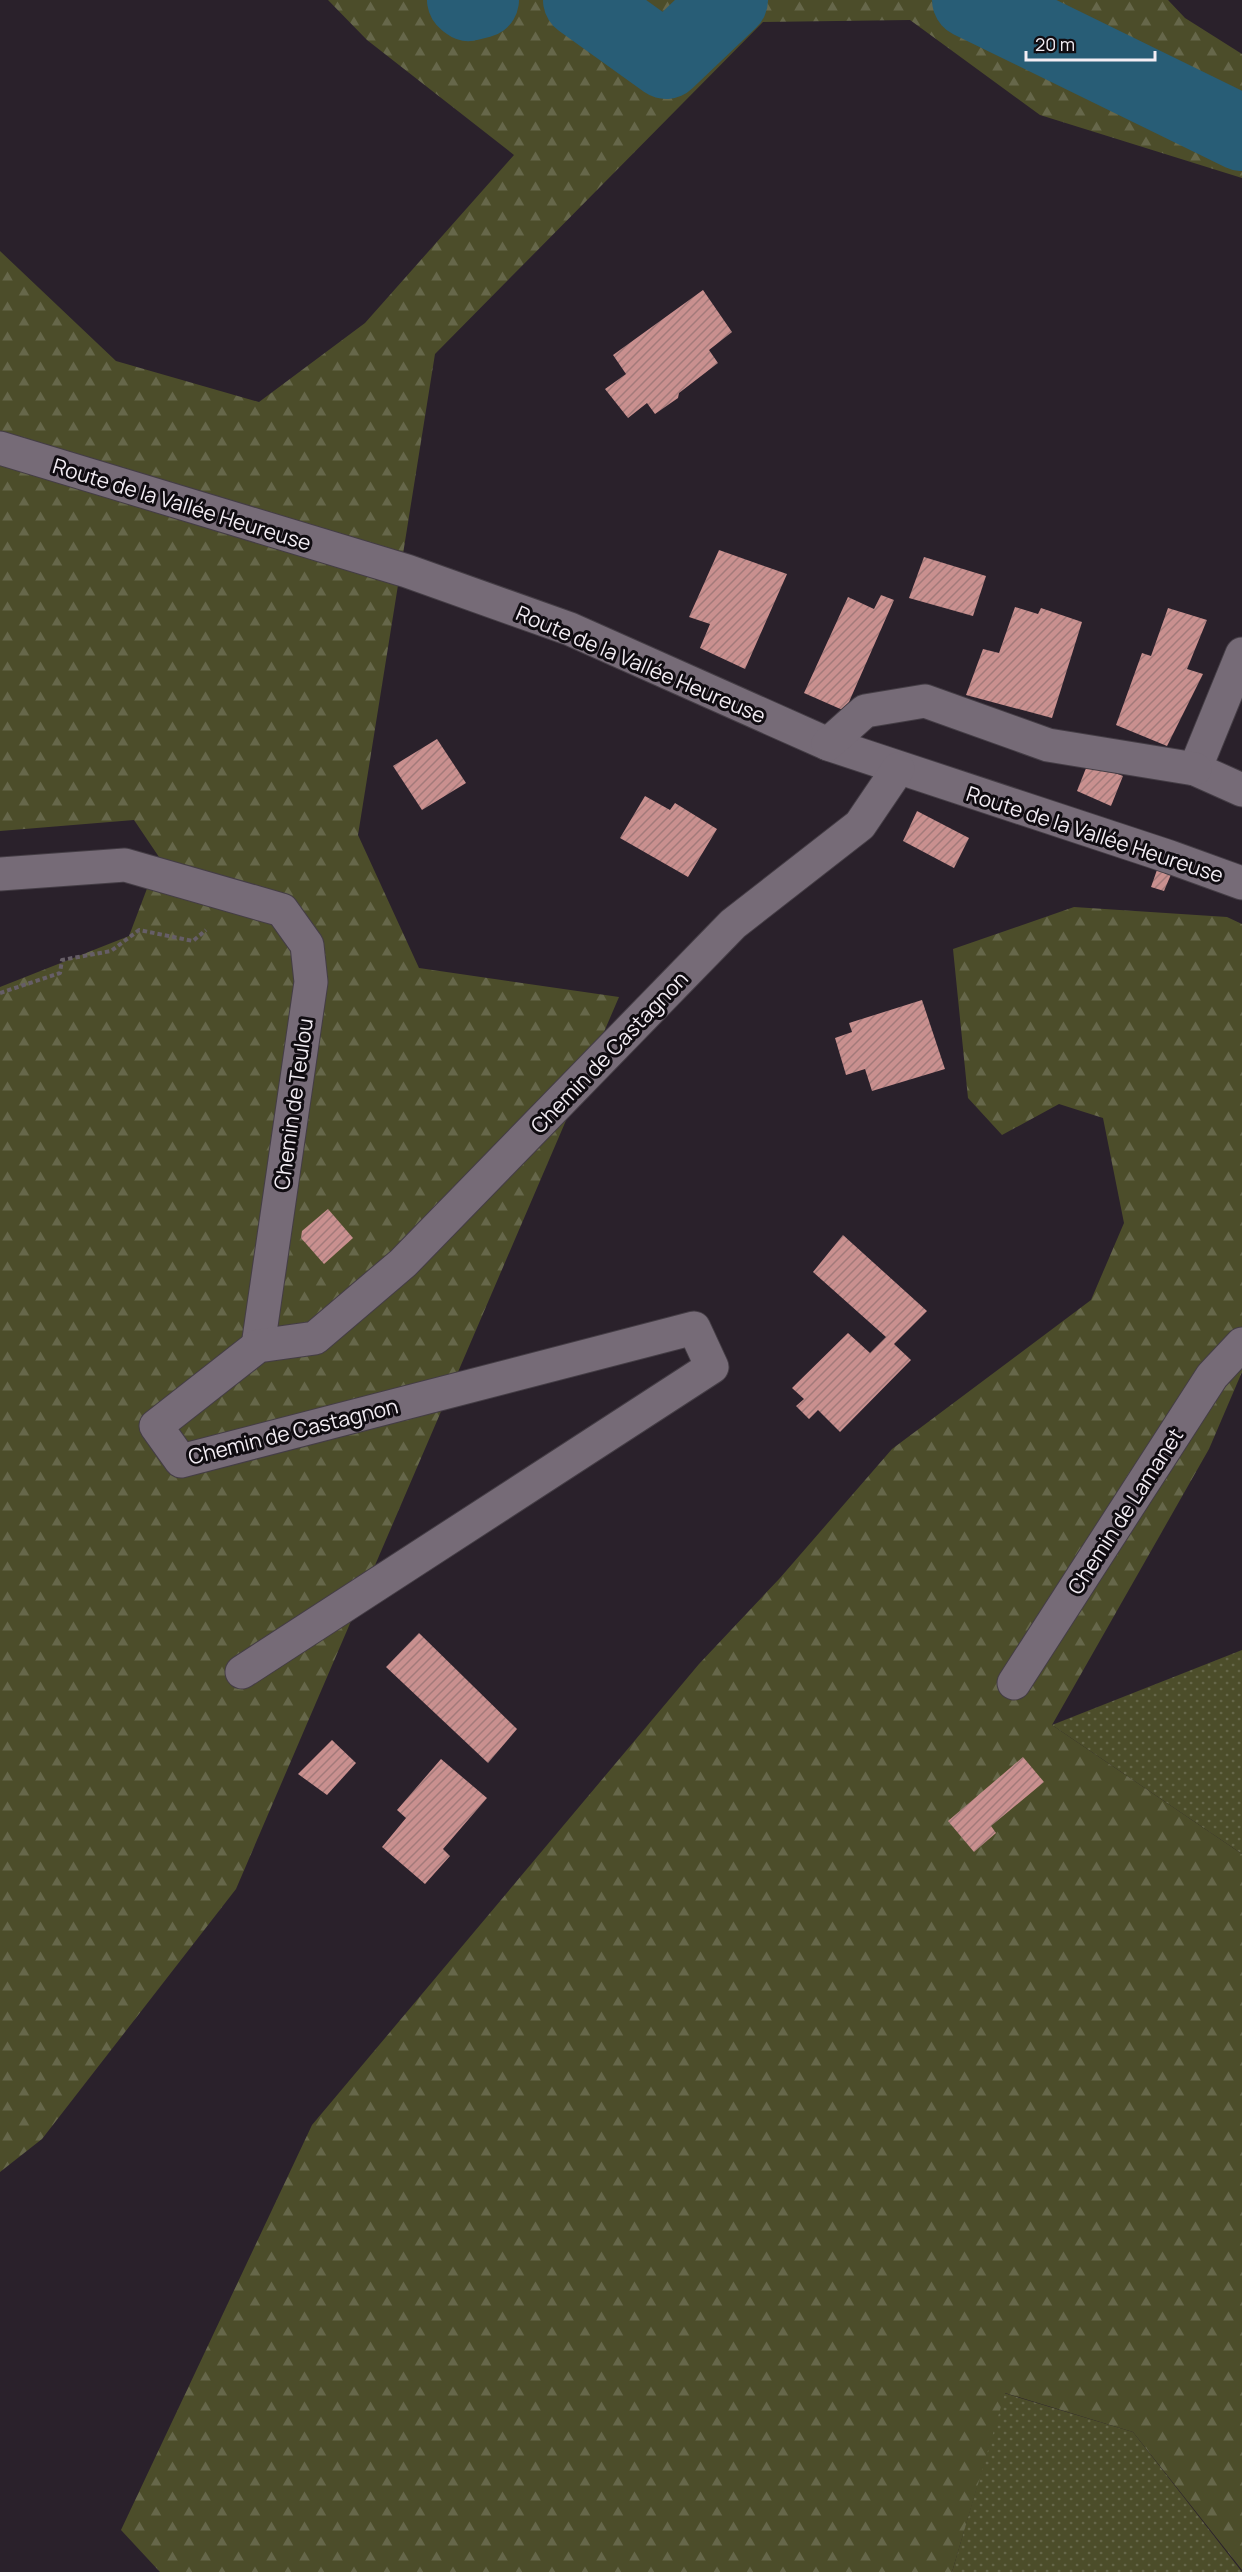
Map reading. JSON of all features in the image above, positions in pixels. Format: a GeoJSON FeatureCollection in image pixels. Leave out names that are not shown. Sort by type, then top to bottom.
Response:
{"type":"FeatureCollection","features":[{"type":"Feature","properties":{"kind":"street","name":"Route de la Vallée Heureuse"},"geometry":{"type":"LineString","coordinates":[[0,448],[407,572],[570,629],[828,744],[1242,883]]}},
{"type":"Feature","properties":{"kind":"street"},"geometry":{"type":"LineString","coordinates":[[1195,769],[1242,654]]}},
{"type":"Feature","properties":{"kind":"street"},"geometry":{"type":"LineString","coordinates":[[828,744],[865,711],[925,701],[1048,745],[1195,769],[1242,790]]}},
{"type":"Feature","properties":{"kind":"street","name":"Chemin de Castagnon"},"geometry":{"type":"LineString","coordinates":[[242,1672],[712,1367],[694,1328],[181,1461],[156,1426],[258,1346],[315,1338],[403,1263],[733,924],[860,825],[898,769]]}},
{"type":"Feature","properties":{"kind":"street","name":"Chemin de Teulou"},"geometry":{"type":"LineString","coordinates":[[0,874],[125,865],[282,910],[307,945],[311,982],[258,1346]]}},
{"type":"Feature","properties":{"kind":"street","name":"Chemin de Lamanet"},"geometry":{"type":"LineString","coordinates":[[1014,1683],[1212,1376],[1242,1344]]}},
{"type":"Feature","properties":{"kind":"path"},"geometry":{"type":"LineString","coordinates":[[0,993],[60,973],[62,960],[111,951],[139,930],[193,940]]}},
{"type":"Feature","properties":{"kind":"green space"},"geometry":{"type":"Polygon","coordinates":[[[328,0],[1168,0],[1185,18],[1242,54],[1242,178],[1040,115],[910,20],[763,22],[435,354],[358,835],[419,968],[619,997],[236,1889],[42,2139],[0,2172],[0,987],[129,936],[159,857],[134,820],[0,831],[0,251],[116,361],[259,402],[365,323],[514,155],[367,40],[328,0]]]}},
{"type":"Feature","properties":{"kind":"green space"},"geometry":{"type":"Polygon","coordinates":[[[1074,907],[1227,917],[1242,924],[1242,1372],[1209,1449],[1052,1725],[1242,1854],[1242,2570],[1133,2432],[1005,2393],[952,2572],[160,2572],[121,2530],[312,2125],[699,1664],[780,1578],[892,1449],[1091,1300],[1124,1223],[1103,1118],[1059,1104],[1002,1135],[968,1098],[953,949],[1074,907]]]}},
{"type":"Feature","properties":{"kind":"green space"},"geometry":{"type":"Polygon","coordinates":[[[1242,1650],[1242,1854],[1052,1725],[1242,1650]]]}},
{"type":"Feature","properties":{"kind":"green space"},"geometry":{"type":"Polygon","coordinates":[[[1004,2393],[1133,2432],[1242,2572],[952,2572],[1004,2393]]]}},
{"type":"Feature","properties":{"kind":"building"},"geometry":{"type":"Polygon","coordinates":[[[703,290],[732,332],[709,350],[718,363],[679,393],[678,398],[655,414],[647,403],[628,418],[605,389],[626,374],[613,355],[703,290]]]}},
{"type":"Feature","properties":{"kind":"building"},"geometry":{"type":"Polygon","coordinates":[[[719,550],[787,574],[745,669],[700,648],[710,624],[689,617],[719,550]]]}},
{"type":"Feature","properties":{"kind":"building"},"geometry":{"type":"Polygon","coordinates":[[[924,557],[986,576],[973,616],[909,598],[924,557]]]}},
{"type":"Feature","properties":{"kind":"building"},"geometry":{"type":"Polygon","coordinates":[[[881,595],[894,600],[845,711],[804,693],[848,597],[874,609],[881,595]]]}},
{"type":"Feature","properties":{"kind":"building"},"geometry":{"type":"Polygon","coordinates":[[[1015,607],[1038,614],[1041,608],[1082,622],[1052,718],[966,695],[983,649],[999,653],[1015,607]]]}},
{"type":"Feature","properties":{"kind":"building"},"geometry":{"type":"Polygon","coordinates":[[[1168,608],[1207,620],[1187,669],[1203,674],[1167,746],[1116,725],[1142,653],[1151,656],[1168,608]]]}},
{"type":"Feature","properties":{"kind":"building"},"geometry":{"type":"Polygon","coordinates":[[[437,739],[466,783],[422,810],[393,766],[437,739]]]}},
{"type":"Feature","properties":{"kind":"building"},"geometry":{"type":"Polygon","coordinates":[[[1088,763],[1123,776],[1111,806],[1077,791],[1088,763]]]}},
{"type":"Feature","properties":{"kind":"building"},"geometry":{"type":"Polygon","coordinates":[[[645,796],[670,810],[675,803],[717,829],[688,877],[620,838],[645,796]]]}},
{"type":"Feature","properties":{"kind":"building"},"geometry":{"type":"Polygon","coordinates":[[[917,811],[969,838],[954,868],[903,841],[917,811]]]}},
{"type":"Feature","properties":{"kind":"building"},"geometry":{"type":"Polygon","coordinates":[[[1158,867],[1172,872],[1164,891],[1151,887],[1158,867]]]}},
{"type":"Feature","properties":{"kind":"building"},"geometry":{"type":"Polygon","coordinates":[[[922,1000],[945,1069],[872,1091],[865,1069],[846,1075],[835,1038],[852,1032],[849,1023],[922,1000]]]}},
{"type":"Feature","properties":{"kind":"building"},"geometry":{"type":"Polygon","coordinates":[[[328,1209],[353,1238],[324,1264],[301,1238],[302,1231],[328,1209]]]}},
{"type":"Feature","properties":{"kind":"building"},"geometry":{"type":"Polygon","coordinates":[[[843,1235],[927,1311],[894,1344],[911,1360],[840,1432],[818,1410],[809,1419],[796,1406],[804,1399],[792,1388],[848,1333],[870,1353],[886,1337],[813,1272],[843,1235]]]}},
{"type":"Feature","properties":{"kind":"building"},"geometry":{"type":"Polygon","coordinates":[[[419,1633],[517,1729],[488,1763],[386,1667],[419,1633]]]}},
{"type":"Feature","properties":{"kind":"building"},"geometry":{"type":"Polygon","coordinates":[[[332,1740],[356,1763],[327,1795],[298,1774],[332,1740]]]}},
{"type":"Feature","properties":{"kind":"building"},"geometry":{"type":"Polygon","coordinates":[[[1023,1757],[1044,1782],[991,1826],[996,1833],[974,1852],[948,1821],[1023,1757]]]}},
{"type":"Feature","properties":{"kind":"building"},"geometry":{"type":"Polygon","coordinates":[[[441,1759],[487,1798],[443,1849],[450,1856],[425,1884],[382,1847],[406,1818],[397,1810],[441,1759]]]}},
{"type":"Feature","properties":{"kind":"waterway"},"geometry":{"type":"LineString","coordinates":[[465,0],[469,3],[481,0]]}},
{"type":"Feature","properties":{"kind":"waterway"},"geometry":{"type":"LineString","coordinates":[[581,0],[666,61],[730,0]]}},
{"type":"Feature","properties":{"kind":"waterway"},"geometry":{"type":"LineString","coordinates":[[970,0],[1242,133]]}}]}
